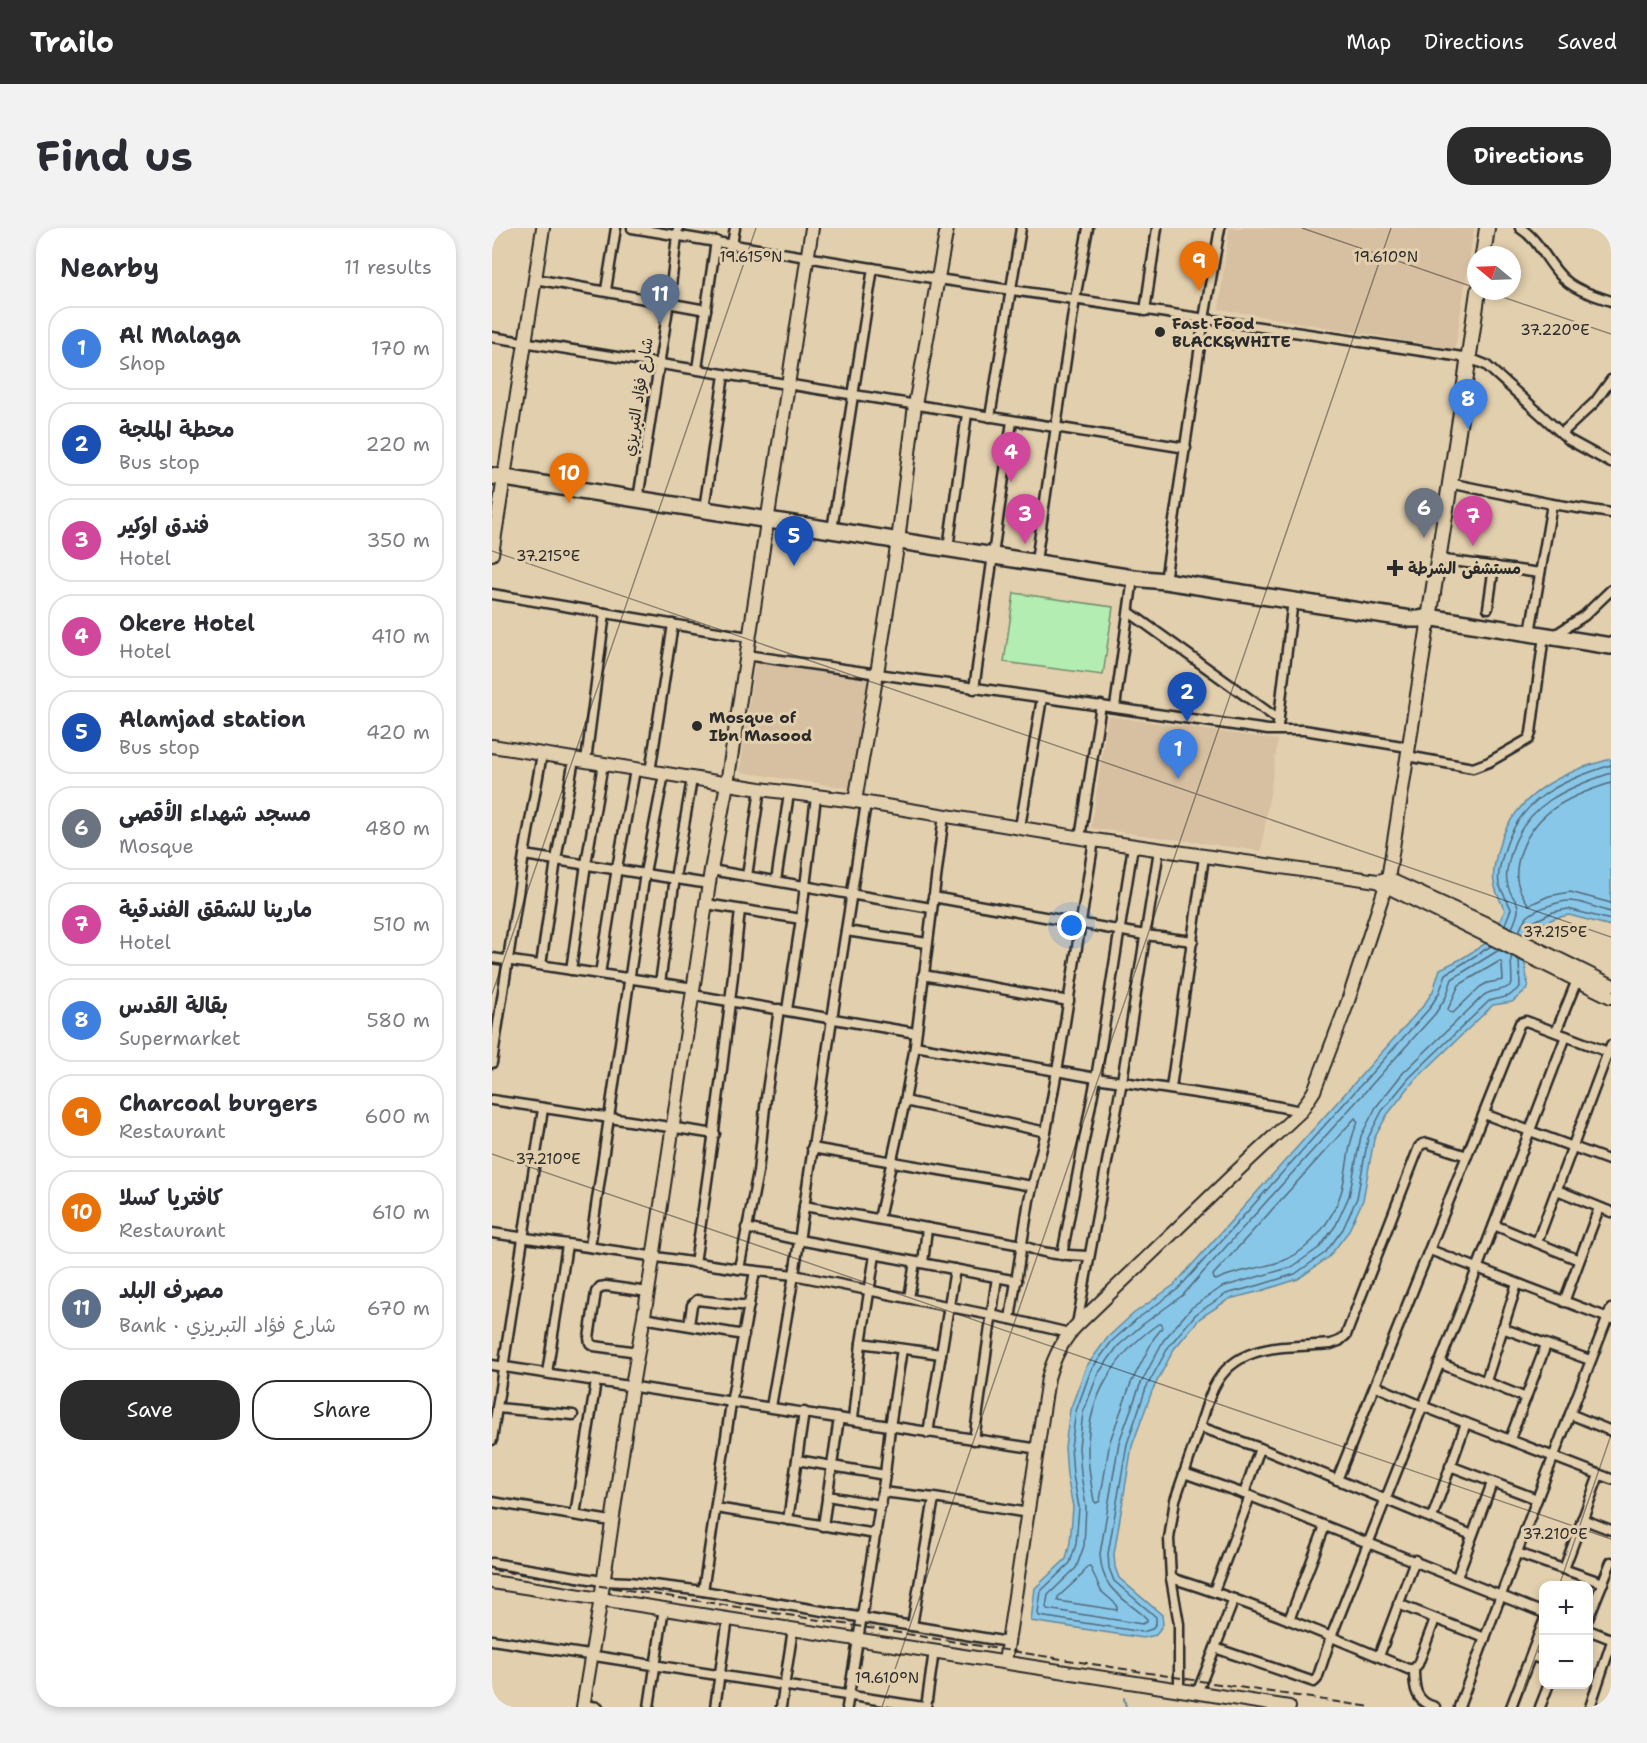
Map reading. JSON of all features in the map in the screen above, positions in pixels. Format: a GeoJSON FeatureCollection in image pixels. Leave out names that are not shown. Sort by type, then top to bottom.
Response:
{"type":"FeatureCollection","features":[{"type":"Feature","properties":{"kind":"highway"},"geometry":{"type":"LineString","coordinates":[[498,477],[1134,578],[1425,620],[1548,640],[1611,654]]}},
{"type":"Feature","properties":{"kind":"highway"},"geometry":{"type":"LineString","coordinates":[[1425,620],[1530,633],[1548,640],[1611,646]]}},
{"type":"Feature","properties":{"kind":"main road"},"geometry":{"type":"LineString","coordinates":[[1484,246],[1487,228]]}},
{"type":"Feature","properties":{"kind":"main road"},"geometry":{"type":"LineString","coordinates":[[1425,620],[1438,559],[1477,300]]}},
{"type":"Feature","properties":{"kind":"street"},"geometry":{"type":"LineString","coordinates":[[492,554],[498,477],[543,228]]}},
{"type":"Feature","properties":{"kind":"street"},"geometry":{"type":"LineString","coordinates":[[606,290],[616,228]]}},
{"type":"Feature","properties":{"kind":"street"},"geometry":{"type":"LineString","coordinates":[[632,228],[678,232],[716,241],[938,279],[1469,358],[1486,364],[1575,444],[1611,463]]}},
{"type":"Feature","properties":{"kind":"street"},"geometry":{"type":"LineString","coordinates":[[732,243],[735,228]]}},
{"type":"Feature","properties":{"kind":"street"},"geometry":{"type":"LineString","coordinates":[[598,1707],[583,1706],[812,228]]}},
{"type":"Feature","properties":{"kind":"street"},"geometry":{"type":"LineString","coordinates":[[771,1407],[794,1275],[852,894],[860,802],[898,541],[915,405],[947,228]]}},
{"type":"Feature","properties":{"kind":"street"},"geometry":{"type":"LineString","coordinates":[[990,417],[1021,228]]}},
{"type":"Feature","properties":{"kind":"street"},"geometry":{"type":"LineString","coordinates":[[1036,561],[1075,299],[1088,228]]}},
{"type":"Feature","properties":{"kind":"street"},"geometry":{"type":"LineString","coordinates":[[1145,311],[1157,228]]}},
{"type":"Feature","properties":{"kind":"street"},"geometry":{"type":"LineString","coordinates":[[1165,581],[1220,228]]}},
{"type":"Feature","properties":{"kind":"street"},"geometry":{"type":"LineString","coordinates":[[1520,228],[1544,252],[1560,276],[1588,293],[1611,301]]}},
{"type":"Feature","properties":{"kind":"street","name":"شارع فؤاد التبريزي"},"geometry":{"type":"LineString","coordinates":[[638,499],[678,232]]}},
{"type":"Feature","properties":{"kind":"street"},"geometry":{"type":"LineString","coordinates":[[697,369],[716,241]]}},
{"type":"Feature","properties":{"kind":"street"},"geometry":{"type":"LineString","coordinates":[[832,530],[873,268]]}},
{"type":"Feature","properties":{"kind":"street"},"geometry":{"type":"LineString","coordinates":[[535,279],[606,290],[706,310]]}},
{"type":"Feature","properties":{"kind":"street"},"geometry":{"type":"LineString","coordinates":[[492,337],[1186,448]]}},
{"type":"Feature","properties":{"kind":"street"},"geometry":{"type":"LineString","coordinates":[[704,509],[724,375]]}},
{"type":"Feature","properties":{"kind":"street"},"geometry":{"type":"LineString","coordinates":[[1562,433],[1595,402],[1611,380]]}},
{"type":"Feature","properties":{"kind":"street"},"geometry":{"type":"LineString","coordinates":[[948,549],[967,414]]}},
{"type":"Feature","properties":{"kind":"street"},"geometry":{"type":"LineString","coordinates":[[974,688],[1012,421]]}},
{"type":"Feature","properties":{"kind":"street"},"geometry":{"type":"LineString","coordinates":[[1449,483],[1552,504],[1611,513]]}},
{"type":"Feature","properties":{"kind":"street"},"geometry":{"type":"LineString","coordinates":[[1530,633],[1552,504]]}},
{"type":"Feature","properties":{"kind":"street"},"geometry":{"type":"LineString","coordinates":[[1438,559],[1540,573]]}},
{"type":"Feature","properties":{"kind":"street"},"geometry":{"type":"LineString","coordinates":[[1488,608],[1494,566]]}},
{"type":"Feature","properties":{"kind":"street"},"geometry":{"type":"LineString","coordinates":[[1114,707],[1134,578]]}},
{"type":"Feature","properties":{"kind":"street"},"geometry":{"type":"LineString","coordinates":[[746,655],[1277,731],[1304,730],[1473,768],[1489,762],[1529,739],[1548,640],[1584,616],[1611,590]]}},
{"type":"Feature","properties":{"kind":"street"},"geometry":{"type":"LineString","coordinates":[[492,594],[748,637]]}},
{"type":"Feature","properties":{"kind":"street"},"geometry":{"type":"LineString","coordinates":[[1277,731],[1293,600]]}},
{"type":"Feature","properties":{"kind":"street"},"geometry":{"type":"LineString","coordinates":[[1129,612],[1279,720]]}},
{"type":"Feature","properties":{"kind":"street"},"geometry":{"type":"LineString","coordinates":[[541,966],[556,860],[580,760],[605,613]]}},
{"type":"Feature","properties":{"kind":"street"},"geometry":{"type":"LineString","coordinates":[[1005,1662],[1048,1378],[1063,1341],[1228,1179],[1301,1111],[1314,1091],[1340,1024],[1383,882],[1408,752],[1425,620]]}},
{"type":"Feature","properties":{"kind":"street"},"geometry":{"type":"LineString","coordinates":[[650,772],[673,624]]}},
{"type":"Feature","properties":{"kind":"street"},"geometry":{"type":"LineString","coordinates":[[1020,827],[1042,698]]}},
{"type":"Feature","properties":{"kind":"street"},"geometry":{"type":"LineString","coordinates":[[1080,838],[1101,705]]}},
{"type":"Feature","properties":{"kind":"street"},"geometry":{"type":"LineString","coordinates":[[492,746],[692,779],[860,802],[1204,857],[1383,882],[1537,954],[1611,985]]}},
{"type":"Feature","properties":{"kind":"street"},"geometry":{"type":"LineString","coordinates":[[492,1063],[542,754]]}},
{"type":"Feature","properties":{"kind":"street"},"geometry":{"type":"LineString","coordinates":[[571,970],[603,764]]}},
{"type":"Feature","properties":{"kind":"street"},"geometry":{"type":"LineString","coordinates":[[600,974],[635,770]]}},
{"type":"Feature","properties":{"kind":"street"},"geometry":{"type":"LineString","coordinates":[[590,1248],[645,873],[664,774]]}},
{"type":"Feature","properties":{"kind":"street"},"geometry":{"type":"LineString","coordinates":[[660,983],[692,779]]}},
{"type":"Feature","properties":{"kind":"street"},"geometry":{"type":"LineString","coordinates":[[747,876],[760,789]]}},
{"type":"Feature","properties":{"kind":"street"},"geometry":{"type":"LineString","coordinates":[[776,881],[789,793]]}},
{"type":"Feature","properties":{"kind":"street"},"geometry":{"type":"LineString","coordinates":[[739,1269],[758,1172],[766,1098],[801,919],[816,797]]}},
{"type":"Feature","properties":{"kind":"street"},"geometry":{"type":"LineString","coordinates":[[879,1219],[915,1046],[944,815]]}},
{"type":"Feature","properties":{"kind":"street"},"geometry":{"type":"LineString","coordinates":[[1010,1319],[1032,1186],[1046,1132],[1057,1071],[1094,840]]}},
{"type":"Feature","properties":{"kind":"street"},"geometry":{"type":"LineString","coordinates":[[1062,1255],[1096,1078],[1133,846]]}},
{"type":"Feature","properties":{"kind":"street"},"geometry":{"type":"LineString","coordinates":[[1073,1329],[1122,1081],[1159,850]]}},
{"type":"Feature","properties":{"kind":"street"},"geometry":{"type":"LineString","coordinates":[[524,855],[709,884]]}},
{"type":"Feature","properties":{"kind":"street"},"geometry":{"type":"LineString","coordinates":[[1172,1088],[1204,857]]}},
{"type":"Feature","properties":{"kind":"street"},"geometry":{"type":"LineString","coordinates":[[711,870],[932,908]]}},
{"type":"Feature","properties":{"kind":"street"},"geometry":{"type":"LineString","coordinates":[[933,897],[1120,931],[1193,940]]}},
{"type":"Feature","properties":{"kind":"street"},"geometry":{"type":"LineString","coordinates":[[706,904],[801,919]]}},
{"type":"Feature","properties":{"kind":"street"},"geometry":{"type":"LineString","coordinates":[[695,1263],[715,1134],[740,910]]}},
{"type":"Feature","properties":{"kind":"street"},"geometry":{"type":"LineString","coordinates":[[846,931],[927,943]]}},
{"type":"Feature","properties":{"kind":"street"},"geometry":{"type":"LineString","coordinates":[[1537,954],[1577,980],[1611,997]]}},
{"type":"Feature","properties":{"kind":"street"},"geometry":{"type":"LineString","coordinates":[[492,958],[660,983],[731,1000],[916,1033]]}},
{"type":"Feature","properties":{"kind":"street"},"geometry":{"type":"LineString","coordinates":[[923,975],[1069,1001]]}},
{"type":"Feature","properties":{"kind":"street"},"geometry":{"type":"LineString","coordinates":[[1556,1032],[1577,980]]}},
{"type":"Feature","properties":{"kind":"street"},"geometry":{"type":"LineString","coordinates":[[1337,1480],[1520,1023],[1526,1021],[1609,1049],[1536,1242]]}},
{"type":"Feature","properties":{"kind":"street"},"geometry":{"type":"LineString","coordinates":[[1215,1648],[1314,1682],[1317,1679],[1331,1637],[1477,1269],[1566,1036]]}},
{"type":"Feature","properties":{"kind":"street"},"geometry":{"type":"LineString","coordinates":[[915,1046],[1301,1111]]}},
{"type":"Feature","properties":{"kind":"street"},"geometry":{"type":"LineString","coordinates":[[492,1100],[715,1134]]}},
{"type":"Feature","properties":{"kind":"street"},"geometry":{"type":"LineString","coordinates":[[905,1101],[1046,1132]]}},
{"type":"Feature","properties":{"kind":"street"},"geometry":{"type":"LineString","coordinates":[[492,1440],[543,1109]]}},
{"type":"Feature","properties":{"kind":"street"},"geometry":{"type":"LineString","coordinates":[[1484,1114],[1611,1161]]}},
{"type":"Feature","properties":{"kind":"street"},"geometry":{"type":"LineString","coordinates":[[1179,1690],[1179,1624],[1169,1560],[1171,1522],[1175,1500],[1215,1386],[1234,1362],[1249,1353],[1264,1349],[1331,1344],[1346,1335],[1419,1147],[1427,1143],[1467,1156]]}},
{"type":"Feature","properties":{"kind":"street"},"geometry":{"type":"LineString","coordinates":[[812,1148],[1032,1186]]}},
{"type":"Feature","properties":{"kind":"street"},"geometry":{"type":"LineString","coordinates":[[1557,1190],[1611,1212]]}},
{"type":"Feature","properties":{"kind":"street"},"geometry":{"type":"LineString","coordinates":[[804,1206],[1022,1245],[1062,1255],[1089,1256]]}},
{"type":"Feature","properties":{"kind":"street"},"geometry":{"type":"LineString","coordinates":[[1564,1302],[1599,1208]]}},
{"type":"Feature","properties":{"kind":"street"},"geometry":{"type":"LineString","coordinates":[[1494,1225],[1579,1260]]}},
{"type":"Feature","properties":{"kind":"street"},"geometry":{"type":"LineString","coordinates":[[746,1228],[1017,1281]]}},
{"type":"Feature","properties":{"kind":"street"},"geometry":{"type":"LineString","coordinates":[[909,1298],[927,1228]]}},
{"type":"Feature","properties":{"kind":"street"},"geometry":{"type":"LineString","coordinates":[[492,1233],[794,1275],[992,1316],[1073,1329]]}},
{"type":"Feature","properties":{"kind":"street"},"geometry":{"type":"LineString","coordinates":[[547,1373],[567,1245]]}},
{"type":"Feature","properties":{"kind":"street"},"geometry":{"type":"LineString","coordinates":[[1430,1250],[1564,1302],[1610,1316],[1590,1360],[1459,1707]]}},
{"type":"Feature","properties":{"kind":"street"},"geometry":{"type":"LineString","coordinates":[[853,1419],[861,1343],[875,1255]]}},
{"type":"Feature","properties":{"kind":"street"},"geometry":{"type":"LineString","coordinates":[[928,1433],[955,1269]]}},
{"type":"Feature","properties":{"kind":"street"},"geometry":{"type":"LineString","coordinates":[[703,1591],[731,1403],[755,1271]]}},
{"type":"Feature","properties":{"kind":"street"},"geometry":{"type":"LineString","coordinates":[[974,1440],[997,1277]]}},
{"type":"Feature","properties":{"kind":"street"},"geometry":{"type":"LineString","coordinates":[[1486,1381],[1517,1284]]}},
{"type":"Feature","properties":{"kind":"street"},"geometry":{"type":"LineString","coordinates":[[638,1352],[594,1346],[590,1343],[596,1292],[600,1287],[606,1286],[648,1292]]}},
{"type":"Feature","properties":{"kind":"street"},"geometry":{"type":"LineString","coordinates":[[689,1325],[692,1305],[697,1300],[749,1306]]}},
{"type":"Feature","properties":{"kind":"street"},"geometry":{"type":"LineString","coordinates":[[644,1318],[744,1335]]}},
{"type":"Feature","properties":{"kind":"street"},"geometry":{"type":"LineString","coordinates":[[1502,1328],[1590,1360]]}},
{"type":"Feature","properties":{"kind":"street"},"geometry":{"type":"LineString","coordinates":[[861,1343],[941,1354]]}},
{"type":"Feature","properties":{"kind":"street"},"geometry":{"type":"LineString","coordinates":[[1510,1439],[1546,1345]]}},
{"type":"Feature","properties":{"kind":"street"},"geometry":{"type":"LineString","coordinates":[[847,1707],[881,1505],[902,1349]]}},
{"type":"Feature","properties":{"kind":"street"},"geometry":{"type":"LineString","coordinates":[[1439,1363],[1526,1398]]}},
{"type":"Feature","properties":{"kind":"street"},"geometry":{"type":"LineString","coordinates":[[492,1365],[1039,1449]]}},
{"type":"Feature","properties":{"kind":"street"},"geometry":{"type":"LineString","coordinates":[[575,1515],[596,1381]]}},
{"type":"Feature","properties":{"kind":"street"},"geometry":{"type":"LineString","coordinates":[[1376,1386],[1611,1479]]}},
{"type":"Feature","properties":{"kind":"street"},"geometry":{"type":"LineString","coordinates":[[497,1408],[573,1414]]}},
{"type":"Feature","properties":{"kind":"street"},"geometry":{"type":"LineString","coordinates":[[788,1520],[804,1412]]}},
{"type":"Feature","properties":{"kind":"street"},"geometry":{"type":"LineString","coordinates":[[1570,1414],[1611,1431]]}},
{"type":"Feature","properties":{"kind":"street"},"geometry":{"type":"LineString","coordinates":[[823,1526],[839,1418]]}},
{"type":"Feature","properties":{"kind":"street"},"geometry":{"type":"LineString","coordinates":[[1432,1518],[1466,1423]]}},
{"type":"Feature","properties":{"kind":"street"},"geometry":{"type":"LineString","coordinates":[[1200,1426],[1260,1448],[1472,1535]]}},
{"type":"Feature","properties":{"kind":"street"},"geometry":{"type":"LineString","coordinates":[[1214,1592],[1247,1495],[1260,1448]]}},
{"type":"Feature","properties":{"kind":"street"},"geometry":{"type":"LineString","coordinates":[[797,1460],[885,1474]]}},
{"type":"Feature","properties":{"kind":"street"},"geometry":{"type":"LineString","coordinates":[[1450,1466],[1537,1499]]}},
{"type":"Feature","properties":{"kind":"street"},"geometry":{"type":"LineString","coordinates":[[1184,1473],[1247,1495],[1539,1610]]}},
{"type":"Feature","properties":{"kind":"street"},"geometry":{"type":"LineString","coordinates":[[1563,1569],[1599,1475]]}},
{"type":"Feature","properties":{"kind":"street"},"geometry":{"type":"LineString","coordinates":[[1457,1577],[1492,1483]]}},
{"type":"Feature","properties":{"kind":"street"},"geometry":{"type":"LineString","coordinates":[[882,1492],[1029,1513]]}},
{"type":"Feature","properties":{"kind":"street"},"geometry":{"type":"LineString","coordinates":[[827,1496],[881,1505]]}},
{"type":"Feature","properties":{"kind":"street"},"geometry":{"type":"LineString","coordinates":[[912,1626],[934,1498]]}},
{"type":"Feature","properties":{"kind":"street"},"geometry":{"type":"LineString","coordinates":[[492,1502],[611,1521]]}},
{"type":"Feature","properties":{"kind":"street"},"geometry":{"type":"LineString","coordinates":[[716,1508],[876,1534]]}},
{"type":"Feature","properties":{"kind":"street"},"geometry":{"type":"LineString","coordinates":[[1582,1519],[1611,1530]]}},
{"type":"Feature","properties":{"kind":"street"},"geometry":{"type":"LineString","coordinates":[[1289,1620],[1325,1526]]}},
{"type":"Feature","properties":{"kind":"street"},"geometry":{"type":"LineString","coordinates":[[1517,1553],[1603,1583]]}},
{"type":"Feature","properties":{"kind":"street"},"geometry":{"type":"LineString","coordinates":[[1379,1656],[1415,1560]]}},
{"type":"Feature","properties":{"kind":"street"},"geometry":{"type":"LineString","coordinates":[[1593,1607],[1611,1562]]}},
{"type":"Feature","properties":{"kind":"street"},"geometry":{"type":"LineString","coordinates":[[492,1563],[602,1581],[703,1591],[1008,1642]]}},
{"type":"Feature","properties":{"kind":"street"},"geometry":{"type":"LineString","coordinates":[[1171,1578],[1234,1599],[1408,1669],[1414,1669]]}},
{"type":"Feature","properties":{"kind":"street"},"geometry":{"type":"LineString","coordinates":[[492,1582],[1179,1690],[1225,1702],[1282,1706]]}},
{"type":"Feature","properties":{"kind":"street"},"geometry":{"type":"LineString","coordinates":[[1197,1693],[1234,1599]]}},
{"type":"Feature","properties":{"kind":"street"},"geometry":{"type":"LineString","coordinates":[[1398,1604],[1485,1638]]}},
{"type":"Feature","properties":{"kind":"street"},"geometry":{"type":"LineString","coordinates":[[649,1707],[664,1608]]}},
{"type":"Feature","properties":{"kind":"street"},"geometry":{"type":"LineString","coordinates":[[715,1707],[728,1618]]}},
{"type":"Feature","properties":{"kind":"street"},"geometry":{"type":"LineString","coordinates":[[1435,1707],[1419,1698],[1414,1685],[1414,1669],[1436,1618]]}},
{"type":"Feature","properties":{"kind":"street"},"geometry":{"type":"LineString","coordinates":[[781,1707],[793,1629]]}},
{"type":"Feature","properties":{"kind":"street"},"geometry":{"type":"LineString","coordinates":[[1590,1707],[1611,1641],[1593,1632]]}},
{"type":"Feature","properties":{"kind":"street"},"geometry":{"type":"LineString","coordinates":[[1511,1707],[1539,1634]]}},
{"type":"Feature","properties":{"kind":"street"},"geometry":{"type":"LineString","coordinates":[[492,1640],[924,1707],[934,1651]]}},
{"type":"Feature","properties":{"kind":"street"},"geometry":{"type":"LineString","coordinates":[[1531,1656],[1539,1658]]}},
{"type":"Feature","properties":{"kind":"street"},"geometry":{"type":"LineString","coordinates":[[1593,1675],[1611,1676]]}},
{"type":"Feature","properties":{"kind":"street"},"geometry":{"type":"LineString","coordinates":[[1540,1707],[1547,1689]]}},
{"type":"Feature","properties":{"kind":"shaded area"},"geometry":{"type":"Polygon","coordinates":[[[1229,228],[1474,228],[1471,246],[1467,246],[1467,273],[1455,349],[1219,309],[1229,228]]]}},
{"type":"Feature","properties":{"kind":"shaded area"},"geometry":{"type":"Polygon","coordinates":[[[755,662],[871,677],[855,789],[740,772],[755,662]]]}},
{"type":"Feature","properties":{"kind":"shaded area"},"geometry":{"type":"Polygon","coordinates":[[[1108,716],[1278,740],[1261,851],[1091,828],[1108,716]]]}},
{"type":"Feature","properties":{"kind":"green space"},"geometry":{"type":"Polygon","coordinates":[[[1014,593],[1113,607],[1103,675],[1004,662],[1014,593]]]}},
{"type":"Feature","properties":{"kind":"water"},"geometry":{"type":"Polygon","coordinates":[[[1611,759],[1611,926],[1569,915],[1555,918],[1536,927],[1524,955],[1528,988],[1512,1002],[1493,1005],[1413,1082],[1387,1115],[1374,1139],[1363,1200],[1348,1232],[1329,1257],[1298,1279],[1229,1299],[1200,1318],[1174,1349],[1152,1391],[1132,1446],[1114,1554],[1119,1578],[1162,1615],[1163,1624],[1156,1635],[1143,1638],[1031,1621],[1035,1588],[1066,1559],[1070,1543],[1073,1507],[1067,1476],[1065,1447],[1070,1410],[1086,1367],[1108,1337],[1133,1314],[1174,1285],[1424,1005],[1433,991],[1440,969],[1491,940],[1505,910],[1495,887],[1493,874],[1498,849],[1509,823],[1517,812],[1536,793],[1559,778],[1581,768],[1611,759]]]}},
{"type":"Feature","properties":{"kind":"waterway"},"geometry":{"type":"LineString","coordinates":[[1124,1698],[1126,1707]]}},
{"type":"Feature","properties":{"kind":"railway"},"geometry":{"type":"LineString","coordinates":[[492,1570],[1371,1707]]}},
{"type":"Feature","properties":{"kind":"place","name":"Charcoal burgers"},"geometry":{"type":"Point","coordinates":[1199,291]}},
{"type":"Feature","properties":{"kind":"place","name":"مصرف البلد"},"geometry":{"type":"Point","coordinates":[660,324]}},
{"type":"Feature","properties":{"kind":"place","name":"Fast Food BLACK&WHITE"},"geometry":{"type":"Point","coordinates":[1160,332]}},
{"type":"Feature","properties":{"kind":"place","name":"بقالة القدس"},"geometry":{"type":"Point","coordinates":[1468,429]}},
{"type":"Feature","properties":{"kind":"place","name":"Okere Hotel"},"geometry":{"type":"Point","coordinates":[1011,482]}},
{"type":"Feature","properties":{"kind":"place","name":"كافتريا كسلا"},"geometry":{"type":"Point","coordinates":[569,503]}},
{"type":"Feature","properties":{"kind":"place","name":"مسجد شهداء الأقصى"},"geometry":{"type":"Point","coordinates":[1424,538]}},
{"type":"Feature","properties":{"kind":"place","name":"فندق اوكير"},"geometry":{"type":"Point","coordinates":[1025,544]}},
{"type":"Feature","properties":{"kind":"place","name":"مارينا للشقق الفندقية"},"geometry":{"type":"Point","coordinates":[1473,546]}},
{"type":"Feature","properties":{"kind":"place","name":"Alamjad station"},"geometry":{"type":"Point","coordinates":[794,566]}},
{"type":"Feature","properties":{"kind":"place","name":"مستشفى الشرطة"},"geometry":{"type":"Point","coordinates":[1395,568]}},
{"type":"Feature","properties":{"kind":"place","name":"محطة الملجة"},"geometry":{"type":"Point","coordinates":[1187,722]}},
{"type":"Feature","properties":{"kind":"place","name":"Mosque of Ibn Masood"},"geometry":{"type":"Point","coordinates":[697,726]}},
{"type":"Feature","properties":{"kind":"place","name":"Al Malaga"},"geometry":{"type":"Point","coordinates":[1178,779]}}]}
